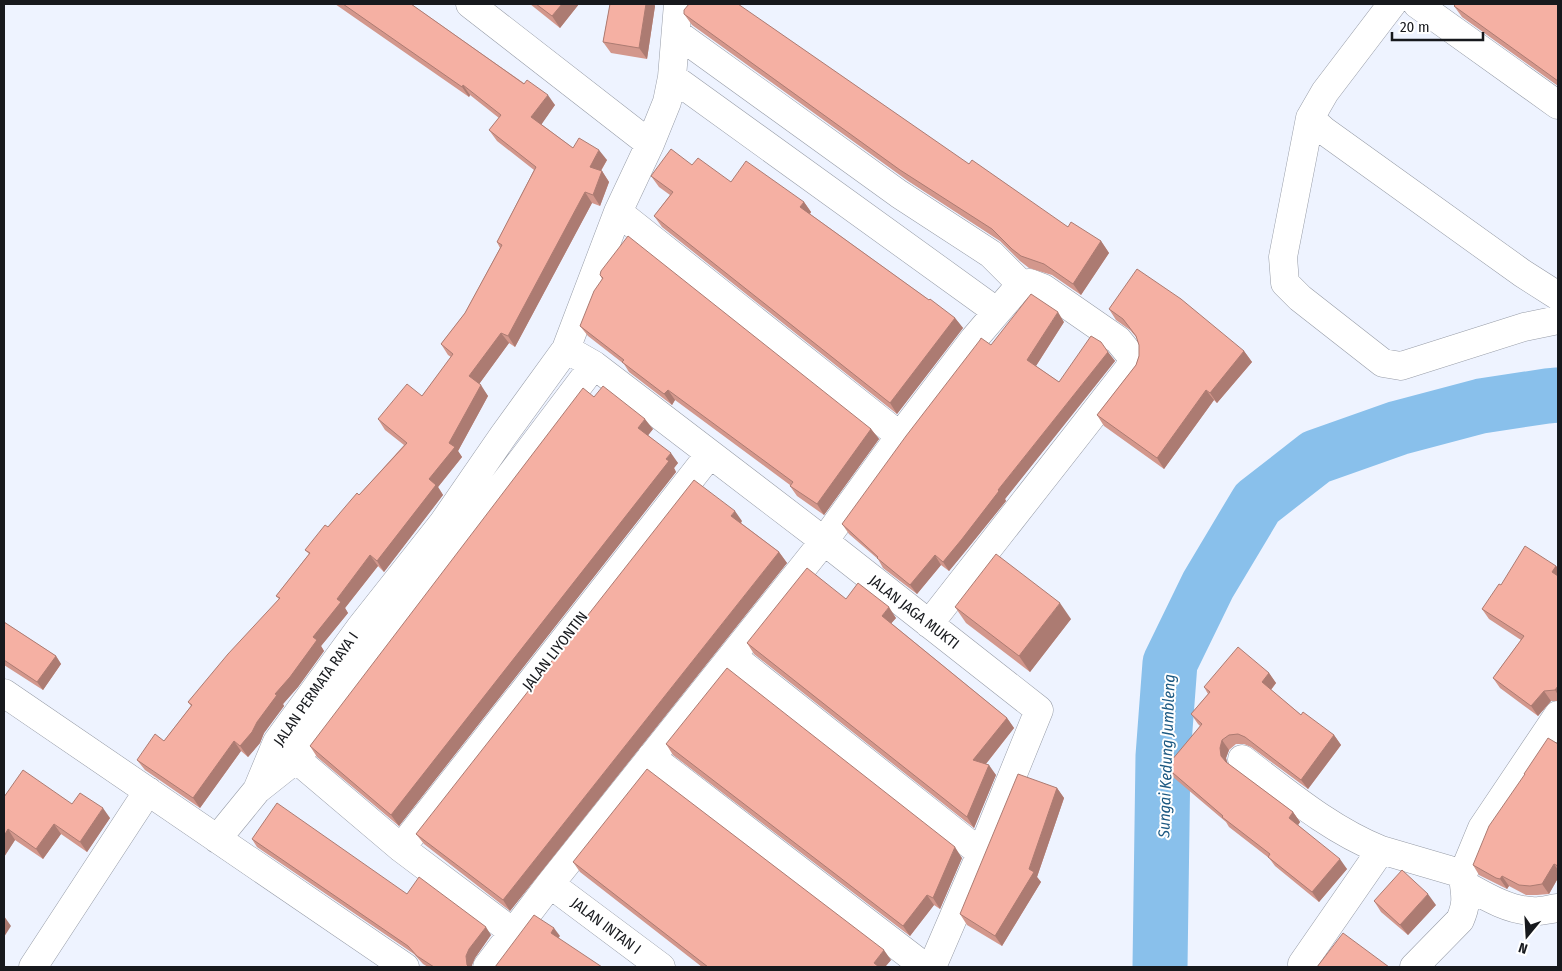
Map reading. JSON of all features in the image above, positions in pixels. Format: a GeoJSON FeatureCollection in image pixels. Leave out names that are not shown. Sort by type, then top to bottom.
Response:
{"type":"FeatureCollection","features":[{"type":"Feature","properties":{"kind":"street"},"geometry":{"type":"LineString","coordinates":[[470,4],[650,144]]}},
{"type":"Feature","properties":{"kind":"street","name":"JALAN PERMATA RAYA I"},"geometry":{"type":"LineString","coordinates":[[286,751],[360,628],[443,523],[566,349],[618,212],[650,144],[667,102],[672,78],[678,4]]}},
{"type":"Feature","properties":{"kind":"street"},"geometry":{"type":"LineString","coordinates":[[1392,4],[1325,92],[1310,118],[1283,257],[1285,283],[1300,298],[1383,363],[1401,366],[1524,327],[1558,320]]}},
{"type":"Feature","properties":{"kind":"street"},"geometry":{"type":"LineString","coordinates":[[1417,4],[1558,105]]}},
{"type":"Feature","properties":{"kind":"street"},"geometry":{"type":"LineString","coordinates":[[676,33],[899,194],[990,254],[1021,284]]}},
{"type":"Feature","properties":{"kind":"street"},"geometry":{"type":"LineString","coordinates":[[672,78],[996,311]]}},
{"type":"Feature","properties":{"kind":"street"},"geometry":{"type":"LineString","coordinates":[[1310,118],[1323,130],[1514,268],[1558,296]]}},
{"type":"Feature","properties":{"kind":"street"},"geometry":{"type":"LineString","coordinates":[[618,212],[900,436]]}},
{"type":"Feature","properties":{"kind":"street"},"geometry":{"type":"LineString","coordinates":[[486,967],[824,541],[900,436],[996,311],[1021,284],[1030,283],[1043,288],[1118,340],[1131,356],[1131,366],[929,624]]}},
{"type":"Feature","properties":{"kind":"street","name":"JALAN JAGA MUKTI"},"geometry":{"type":"LineString","coordinates":[[566,349],[594,365],[824,541],[1039,710],[932,967]]}},
{"type":"Feature","properties":{"kind":"street","name":"JALAN PERMATA RAYA I"},"geometry":{"type":"LineString","coordinates":[[217,839],[594,365]]}},
{"type":"Feature","properties":{"kind":"street","name":"JALAN LIYONTIN"},"geometry":{"type":"LineString","coordinates":[[401,848],[710,454]]}},
{"type":"Feature","properties":{"kind":"street"},"geometry":{"type":"LineString","coordinates":[[732,656],[981,853]]}},
{"type":"Feature","properties":{"kind":"street"},"geometry":{"type":"LineString","coordinates":[[4,692],[405,967]]}},
{"type":"Feature","properties":{"kind":"street"},"geometry":{"type":"LineString","coordinates":[[1414,967],[1460,920],[1466,899],[1464,879],[1482,828],[1558,715]]}},
{"type":"Feature","properties":{"kind":"street"},"geometry":{"type":"LineString","coordinates":[[286,751],[401,848],[514,933]]}},
{"type":"Feature","properties":{"kind":"street"},"geometry":{"type":"LineString","coordinates":[[651,757],[925,967]]}},
{"type":"Feature","properties":{"kind":"street"},"geometry":{"type":"LineString","coordinates":[[1242,758],[1326,822],[1358,841],[1464,879],[1491,899],[1517,909],[1531,911],[1558,908]]}},
{"type":"Feature","properties":{"kind":"street"},"geometry":{"type":"LineString","coordinates":[[34,967],[148,791]]}},
{"type":"Feature","properties":{"kind":"street"},"geometry":{"type":"LineString","coordinates":[[1302,964],[1381,850]]}},
{"type":"Feature","properties":{"kind":"street","name":"JALAN INTAN I"},"geometry":{"type":"LineString","coordinates":[[550,884],[661,967]]}},
{"type":"Feature","properties":{"kind":"building"},"geometry":{"type":"Polygon","coordinates":[[[343,4],[411,4],[524,84],[527,80],[548,95],[531,117],[573,148],[579,138],[599,150],[590,167],[602,171],[593,195],[585,192],[508,336],[501,333],[469,376],[481,385],[449,443],[455,447],[429,479],[436,485],[377,561],[370,555],[337,599],[341,602],[313,637],[317,640],[275,694],[277,695],[252,732],[240,746],[234,741],[193,798],[137,760],[155,734],[164,741],[192,705],[188,702],[228,654],[280,598],[276,596],[310,553],[305,550],[325,525],[328,527],[357,493],[359,495],[407,443],[378,419],[407,384],[422,396],[453,354],[441,344],[465,313],[502,245],[497,242],[536,167],[489,130],[501,115],[463,85],[462,87],[343,4]]]}},
{"type":"Feature","properties":{"kind":"building"},"geometry":{"type":"Polygon","coordinates":[[[536,4],[562,4],[552,16],[536,4]]]}},
{"type":"Feature","properties":{"kind":"building"},"geometry":{"type":"Polygon","coordinates":[[[610,4],[646,4],[639,48],[603,42],[610,4]]]}},
{"type":"Feature","properties":{"kind":"building"},"geometry":{"type":"Polygon","coordinates":[[[689,4],[738,4],[969,164],[972,160],[1068,227],[1071,222],[1101,241],[1073,284],[1044,264],[1021,256],[992,229],[900,170],[684,14],[684,10],[689,4]]]}},
{"type":"Feature","properties":{"kind":"building"},"geometry":{"type":"Polygon","coordinates":[[[1456,4],[1558,4],[1558,81],[1454,6],[1456,4]]]}},
{"type":"Feature","properties":{"kind":"building"},"geometry":{"type":"Polygon","coordinates":[[[671,149],[692,165],[698,158],[731,182],[746,161],[804,202],[800,207],[955,318],[890,403],[654,216],[673,192],[651,176],[671,149]]]}},
{"type":"Feature","properties":{"kind":"building"},"geometry":{"type":"Polygon","coordinates":[[[628,236],[871,429],[817,504],[790,486],[793,482],[668,390],[664,394],[622,362],[624,360],[580,326],[594,291],[603,278],[600,275],[601,271],[628,236]]]}},
{"type":"Feature","properties":{"kind":"building"},"geometry":{"type":"Polygon","coordinates":[[[1137,269],[1181,299],[1244,351],[1210,393],[1206,390],[1157,458],[1097,415],[1136,365],[1139,356],[1139,345],[1136,336],[1123,319],[1109,309],[1137,269]]]}},
{"type":"Feature","properties":{"kind":"building"},"geometry":{"type":"Polygon","coordinates":[[[1031,294],[1058,312],[1027,360],[1059,382],[1091,336],[1101,342],[1108,352],[943,562],[935,555],[910,585],[877,558],[842,524],[981,338],[991,345],[1031,294]]]}},
{"type":"Feature","properties":{"kind":"building"},"geometry":{"type":"Polygon","coordinates":[[[603,386],[645,419],[638,428],[671,453],[666,459],[669,461],[391,815],[310,746],[583,388],[594,397],[603,386]]]}},
{"type":"Feature","properties":{"kind":"building"},"geometry":{"type":"Polygon","coordinates":[[[694,480],[735,511],[731,516],[779,552],[503,900],[416,834],[694,480]]]}},
{"type":"Feature","properties":{"kind":"building"},"geometry":{"type":"Polygon","coordinates":[[[1525,546],[1556,566],[1552,572],[1558,576],[1558,686],[1555,690],[1544,691],[1531,706],[1493,678],[1524,636],[1482,609],[1499,584],[1501,585],[1525,546]]]}},
{"type":"Feature","properties":{"kind":"building"},"geometry":{"type":"Polygon","coordinates":[[[996,554],[1060,603],[1019,656],[955,607],[996,554]]]}},
{"type":"Feature","properties":{"kind":"building"},"geometry":{"type":"Polygon","coordinates":[[[807,568],[846,599],[858,583],[889,607],[882,616],[1007,718],[973,760],[989,765],[967,817],[747,643],[807,568]]]}},
{"type":"Feature","properties":{"kind":"building"},"geometry":{"type":"Polygon","coordinates":[[[4,622],[56,656],[37,682],[4,660],[4,622]]]}},
{"type":"Feature","properties":{"kind":"building"},"geometry":{"type":"Polygon","coordinates":[[[1238,647],[1269,673],[1262,682],[1301,715],[1303,712],[1334,735],[1301,780],[1245,737],[1238,734],[1229,735],[1222,740],[1220,748],[1221,756],[1226,762],[1293,812],[1289,818],[1340,859],[1312,892],[1268,857],[1270,854],[1222,817],[1166,767],[1202,724],[1191,714],[1210,692],[1204,687],[1238,647]]]}},
{"type":"Feature","properties":{"kind":"building"},"geometry":{"type":"Polygon","coordinates":[[[727,668],[955,847],[933,898],[927,895],[903,926],[666,744],[727,668]]]}},
{"type":"Feature","properties":{"kind":"building"},"geometry":{"type":"Polygon","coordinates":[[[1548,738],[1558,744],[1558,866],[1554,864],[1542,884],[1519,885],[1502,876],[1500,879],[1496,878],[1473,865],[1489,826],[1548,738]]]}},
{"type":"Feature","properties":{"kind":"building"},"geometry":{"type":"Polygon","coordinates":[[[647,769],[884,950],[874,963],[879,967],[708,967],[573,862],[647,769]]]}},
{"type":"Feature","properties":{"kind":"building"},"geometry":{"type":"Polygon","coordinates":[[[23,770],[72,804],[80,793],[103,808],[80,842],[54,824],[36,849],[8,829],[4,836],[4,797],[23,770]]]}},
{"type":"Feature","properties":{"kind":"building"},"geometry":{"type":"Polygon","coordinates":[[[1018,774],[1057,788],[1029,869],[1034,872],[995,936],[960,914],[1018,774]]]}},
{"type":"Feature","properties":{"kind":"building"},"geometry":{"type":"Polygon","coordinates":[[[277,803],[407,894],[419,877],[486,927],[469,949],[466,956],[469,967],[434,967],[417,956],[408,946],[252,839],[277,803]]]}},
{"type":"Feature","properties":{"kind":"building"},"geometry":{"type":"Polygon","coordinates":[[[1402,870],[1428,894],[1400,925],[1374,901],[1402,870]]]}},
{"type":"Feature","properties":{"kind":"building"},"geometry":{"type":"Polygon","coordinates":[[[534,915],[554,928],[551,933],[602,967],[495,967],[534,915]]]}},
{"type":"Feature","properties":{"kind":"building"},"geometry":{"type":"Polygon","coordinates":[[[1343,933],[1389,967],[1317,967],[1343,933]]]}},
{"type":"Feature","properties":{"kind":"waterway","name":"Sungai Kedung Jumbleng"},"geometry":{"type":"LineString","coordinates":[[1160,967],[1163,756],[1170,663],[1208,585],[1257,503],[1316,457],[1398,428],[1481,406],[1558,395]]}}]}
